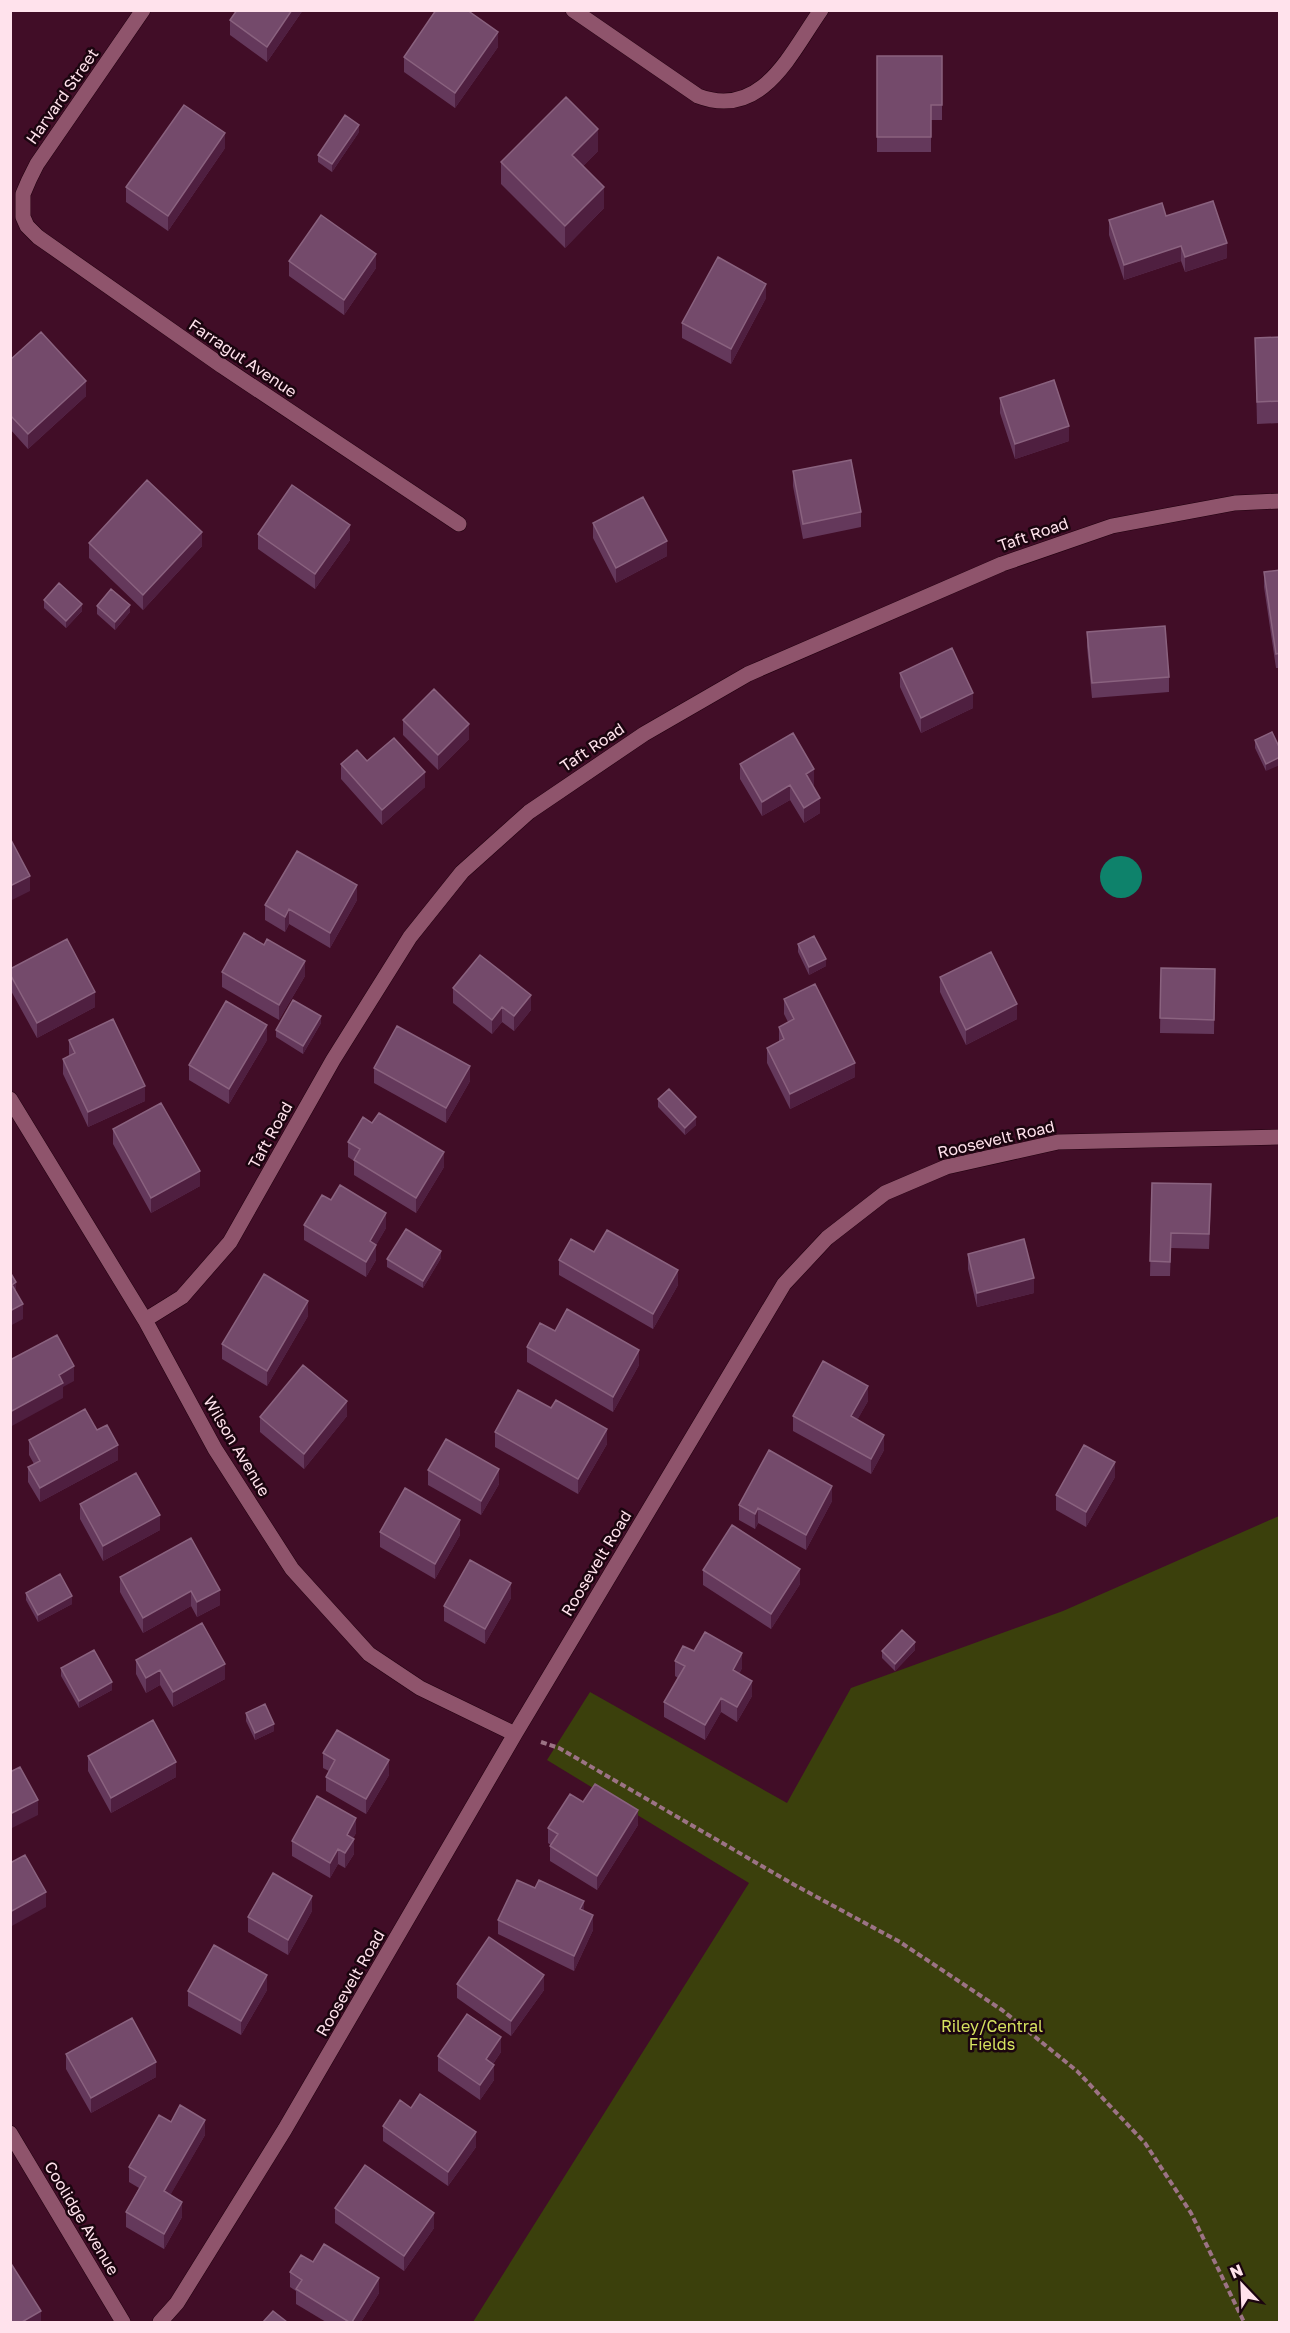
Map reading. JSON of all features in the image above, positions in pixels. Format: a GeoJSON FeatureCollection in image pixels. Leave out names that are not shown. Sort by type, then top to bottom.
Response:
{"type":"FeatureCollection","features":[{"type":"Feature","properties":{"kind":"street","name":"Harvard Street"},"geometry":{"type":"LineString","coordinates":[[21,207],[23,194],[37,164],[143,10]]}},
{"type":"Feature","properties":{"kind":"street"},"geometry":{"type":"LineString","coordinates":[[573,10],[698,96],[715,102],[731,102],[748,97],[764,88],[821,10]]}},
{"type":"Feature","properties":{"kind":"street","name":"Farragut Avenue"},"geometry":{"type":"LineString","coordinates":[[21,207],[27,226],[38,237],[222,366],[459,524]]}},
{"type":"Feature","properties":{"kind":"street","name":"Taft Road"},"geometry":{"type":"LineString","coordinates":[[145,1320],[182,1297],[230,1242],[333,1060],[410,937],[462,872],[529,812],[644,734],[748,674],[1002,564],[1112,526],[1235,503],[1280,501]]}},
{"type":"Feature","properties":{"kind":"street","name":"Wilson Avenue"},"geometry":{"type":"LineString","coordinates":[[10,1099],[145,1320],[215,1449],[292,1569],[369,1654],[420,1688],[515,1734]]}},
{"type":"Feature","properties":{"kind":"street","name":"Roosevelt Road"},"geometry":{"type":"LineString","coordinates":[[160,2322],[177,2303],[285,2129],[515,1734],[784,1284],[826,1238],[885,1193],[946,1167],[1058,1142],[1280,1137]]}},
{"type":"Feature","properties":{"kind":"street","name":"Coolidge Avenue"},"geometry":{"type":"LineString","coordinates":[[10,2133],[123,2322]]}},
{"type":"Feature","properties":{"kind":"path"},"geometry":{"type":"LineString","coordinates":[[515,1734],[559,1748],[791,1883],[900,1942],[1002,2010],[1077,2071],[1145,2143],[1191,2213],[1244,2322]]}},
{"type":"Feature","properties":{"kind":"green space","name":"Riley/Central Fields"},"geometry":{"type":"Polygon","coordinates":[[[1279,1516],[1279,2322],[473,2322],[749,1883],[547,1760],[590,1692],[787,1803],[851,1688],[1063,1611],[1279,1516]]]}},
{"type":"Feature","properties":{"kind":"shaded area"},"geometry":{"type":"Polygon","coordinates":[[[1121,856],[1129,857],[1136,862],[1141,869],[1141,885],[1136,892],[1129,897],[1121,898],[1113,897],[1106,892],[1101,885],[1100,877],[1101,869],[1106,862],[1113,857],[1121,856]]]}},
{"type":"Feature","properties":{"kind":"building"},"geometry":{"type":"Polygon","coordinates":[[[237,10],[292,10],[267,47],[230,20],[237,10]]]}},
{"type":"Feature","properties":{"kind":"building"},"geometry":{"type":"Polygon","coordinates":[[[436,10],[467,10],[498,32],[455,93],[404,57],[436,10]]]}},
{"type":"Feature","properties":{"kind":"building"},"geometry":{"type":"Polygon","coordinates":[[[877,56],[942,56],[942,105],[931,105],[931,137],[877,137],[877,56]]]}},
{"type":"Feature","properties":{"kind":"building"},"geometry":{"type":"Polygon","coordinates":[[[566,97],[598,129],[572,155],[604,187],[565,226],[501,162],[566,97]]]}},
{"type":"Feature","properties":{"kind":"building"},"geometry":{"type":"Polygon","coordinates":[[[184,105],[225,133],[168,216],[126,187],[184,105]]]}},
{"type":"Feature","properties":{"kind":"building"},"geometry":{"type":"Polygon","coordinates":[[[345,115],[359,125],[332,164],[318,155],[345,115]]]}},
{"type":"Feature","properties":{"kind":"building"},"geometry":{"type":"Polygon","coordinates":[[[1213,201],[1227,243],[1185,257],[1181,246],[1124,265],[1109,220],[1162,203],[1166,216],[1213,201]]]}},
{"type":"Feature","properties":{"kind":"building"},"geometry":{"type":"Polygon","coordinates":[[[321,215],[376,254],[344,300],[289,261],[321,215]]]}},
{"type":"Feature","properties":{"kind":"building"},"geometry":{"type":"Polygon","coordinates":[[[718,257],[766,284],[731,349],[682,323],[718,257]]]}},
{"type":"Feature","properties":{"kind":"building"},"geometry":{"type":"Polygon","coordinates":[[[41,332],[86,381],[28,434],[10,415],[10,360],[41,332]]]}},
{"type":"Feature","properties":{"kind":"building"},"geometry":{"type":"Polygon","coordinates":[[[1280,337],[1280,401],[1257,402],[1255,338],[1280,337]]]}},
{"type":"Feature","properties":{"kind":"building"},"geometry":{"type":"Polygon","coordinates":[[[1054,380],[1069,426],[1015,444],[1000,398],[1054,380]]]}},
{"type":"Feature","properties":{"kind":"building"},"geometry":{"type":"Polygon","coordinates":[[[851,460],[861,512],[803,524],[793,471],[851,460]]]}},
{"type":"Feature","properties":{"kind":"building"},"geometry":{"type":"Polygon","coordinates":[[[147,480],[202,532],[143,595],[89,543],[147,480]]]}},
{"type":"Feature","properties":{"kind":"building"},"geometry":{"type":"Polygon","coordinates":[[[292,485],[350,525],[315,574],[258,534],[292,485]]]}},
{"type":"Feature","properties":{"kind":"building"},"geometry":{"type":"Polygon","coordinates":[[[643,497],[667,541],[616,568],[593,523],[643,497]]]}},
{"type":"Feature","properties":{"kind":"building"},"geometry":{"type":"Polygon","coordinates":[[[1280,570],[1280,653],[1276,654],[1264,572],[1280,570]]]}},
{"type":"Feature","properties":{"kind":"building"},"geometry":{"type":"Polygon","coordinates":[[[59,583],[82,604],[66,621],[44,600],[59,583]]]}},
{"type":"Feature","properties":{"kind":"building"},"geometry":{"type":"Polygon","coordinates":[[[111,589],[130,605],[115,622],[97,606],[111,589]]]}},
{"type":"Feature","properties":{"kind":"building"},"geometry":{"type":"Polygon","coordinates":[[[1165,626],[1169,677],[1092,683],[1087,632],[1165,626]]]}},
{"type":"Feature","properties":{"kind":"building"},"geometry":{"type":"Polygon","coordinates":[[[952,648],[973,693],[921,718],[900,673],[952,648]]]}},
{"type":"Feature","properties":{"kind":"building"},"geometry":{"type":"Polygon","coordinates":[[[434,689],[469,724],[438,755],[403,720],[434,689]]]}},
{"type":"Feature","properties":{"kind":"building"},"geometry":{"type":"Polygon","coordinates":[[[1272,732],[1280,749],[1280,757],[1266,764],[1255,740],[1272,732]]]}},
{"type":"Feature","properties":{"kind":"building"},"geometry":{"type":"Polygon","coordinates":[[[793,733],[814,769],[806,774],[820,798],[804,808],[790,785],[762,802],[740,764],[793,733]]]}},
{"type":"Feature","properties":{"kind":"building"},"geometry":{"type":"Polygon","coordinates":[[[394,738],[425,772],[382,810],[341,764],[357,750],[367,761],[394,738]]]}},
{"type":"Feature","properties":{"kind":"building"},"geometry":{"type":"Polygon","coordinates":[[[10,838],[30,876],[10,886],[10,838]]]}},
{"type":"Feature","properties":{"kind":"building"},"geometry":{"type":"Polygon","coordinates":[[[297,851],[357,885],[330,933],[289,909],[285,917],[265,905],[297,851]]]}},
{"type":"Feature","properties":{"kind":"building"},"geometry":{"type":"Polygon","coordinates":[[[244,933],[264,945],[267,939],[305,961],[279,1005],[222,972],[244,933]]]}},
{"type":"Feature","properties":{"kind":"building"},"geometry":{"type":"Polygon","coordinates":[[[814,936],[826,959],[809,967],[798,944],[814,936]]]}},
{"type":"Feature","properties":{"kind":"building"},"geometry":{"type":"Polygon","coordinates":[[[67,939],[95,992],[37,1023],[10,974],[10,969],[67,939]]]}},
{"type":"Feature","properties":{"kind":"building"},"geometry":{"type":"Polygon","coordinates":[[[991,952],[1017,1004],[966,1030],[940,977],[991,952]]]}},
{"type":"Feature","properties":{"kind":"building"},"geometry":{"type":"Polygon","coordinates":[[[480,955],[531,995],[514,1016],[502,1007],[492,1020],[453,988],[480,955]]]}},
{"type":"Feature","properties":{"kind":"building"},"geometry":{"type":"Polygon","coordinates":[[[1161,968],[1215,969],[1214,1020],[1160,1018],[1161,968]]]}},
{"type":"Feature","properties":{"kind":"building"},"geometry":{"type":"Polygon","coordinates":[[[815,984],[855,1063],[790,1094],[767,1048],[784,1039],[779,1027],[794,1019],[784,999],[815,984]]]}},
{"type":"Feature","properties":{"kind":"building"},"geometry":{"type":"Polygon","coordinates":[[[293,1000],[321,1016],[303,1046],[276,1030],[293,1000]]]}},
{"type":"Feature","properties":{"kind":"building"},"geometry":{"type":"Polygon","coordinates":[[[226,1001],[267,1025],[229,1089],[189,1065],[226,1001]]]}},
{"type":"Feature","properties":{"kind":"building"},"geometry":{"type":"Polygon","coordinates":[[[113,1019],[145,1086],[88,1112],[63,1059],[75,1053],[69,1040],[113,1019]]]}},
{"type":"Feature","properties":{"kind":"building"},"geometry":{"type":"Polygon","coordinates":[[[397,1026],[470,1066],[446,1108],[374,1068],[397,1026]]]}},
{"type":"Feature","properties":{"kind":"building"},"geometry":{"type":"Polygon","coordinates":[[[669,1089],[696,1117],[685,1128],[658,1099],[669,1089]]]}},
{"type":"Feature","properties":{"kind":"building"},"geometry":{"type":"Polygon","coordinates":[[[161,1103],[200,1171],[151,1198],[113,1129],[161,1103]]]}},
{"type":"Feature","properties":{"kind":"building"},"geometry":{"type":"Polygon","coordinates":[[[379,1113],[444,1152],[416,1198],[354,1160],[360,1149],[348,1142],[363,1117],[372,1123],[379,1113]]]}},
{"type":"Feature","properties":{"kind":"building"},"geometry":{"type":"Polygon","coordinates":[[[1152,1183],[1211,1184],[1209,1234],[1171,1233],[1170,1262],[1150,1261],[1152,1183]]]}},
{"type":"Feature","properties":{"kind":"building"},"geometry":{"type":"Polygon","coordinates":[[[340,1185],[386,1213],[370,1241],[376,1245],[366,1262],[304,1225],[322,1195],[331,1200],[340,1185]]]}},
{"type":"Feature","properties":{"kind":"building"},"geometry":{"type":"Polygon","coordinates":[[[406,1229],[441,1251],[423,1281],[387,1259],[406,1229]]]}},
{"type":"Feature","properties":{"kind":"building"},"geometry":{"type":"Polygon","coordinates":[[[607,1230],[678,1270],[653,1314],[559,1260],[571,1239],[594,1252],[607,1230]]]}},
{"type":"Feature","properties":{"kind":"building"},"geometry":{"type":"Polygon","coordinates":[[[1024,1239],[1034,1278],[977,1293],[968,1254],[1024,1239]]]}},
{"type":"Feature","properties":{"kind":"building"},"geometry":{"type":"Polygon","coordinates":[[[10,1272],[16,1282],[12,1285],[23,1304],[10,1311],[10,1272]]]}},
{"type":"Feature","properties":{"kind":"building"},"geometry":{"type":"Polygon","coordinates":[[[264,1274],[308,1301],[267,1371],[222,1344],[264,1274]]]}},
{"type":"Feature","properties":{"kind":"building"},"geometry":{"type":"Polygon","coordinates":[[[567,1309],[639,1350],[613,1397],[527,1347],[540,1323],[555,1331],[567,1309]]]}},
{"type":"Feature","properties":{"kind":"building"},"geometry":{"type":"Polygon","coordinates":[[[57,1335],[74,1366],[59,1375],[63,1383],[10,1412],[10,1360],[57,1335]]]}},
{"type":"Feature","properties":{"kind":"building"},"geometry":{"type":"Polygon","coordinates":[[[823,1361],[868,1386],[851,1416],[884,1435],[871,1459],[793,1416],[823,1361]]]}},
{"type":"Feature","properties":{"kind":"building"},"geometry":{"type":"Polygon","coordinates":[[[303,1365],[347,1401],[304,1454],[260,1417],[303,1365]]]}},
{"type":"Feature","properties":{"kind":"building"},"geometry":{"type":"Polygon","coordinates":[[[518,1390],[551,1408],[556,1400],[607,1429],[578,1479],[495,1432],[518,1390]]]}},
{"type":"Feature","properties":{"kind":"building"},"geometry":{"type":"Polygon","coordinates":[[[85,1409],[97,1430],[107,1425],[118,1445],[40,1488],[28,1467],[40,1461],[29,1440],[85,1409]]]}},
{"type":"Feature","properties":{"kind":"building"},"geometry":{"type":"Polygon","coordinates":[[[446,1439],[499,1469],[481,1501],[428,1470],[446,1439]]]}},
{"type":"Feature","properties":{"kind":"building"},"geometry":{"type":"Polygon","coordinates":[[[1084,1445],[1115,1462],[1086,1512],[1056,1495],[1084,1445]]]}},
{"type":"Feature","properties":{"kind":"building"},"geometry":{"type":"Polygon","coordinates":[[[769,1450],[832,1486],[806,1535],[758,1508],[755,1514],[739,1505],[769,1450]]]}},
{"type":"Feature","properties":{"kind":"building"},"geometry":{"type":"Polygon","coordinates":[[[136,1473],[160,1515],[103,1546],[80,1504],[136,1473]]]}},
{"type":"Feature","properties":{"kind":"building"},"geometry":{"type":"Polygon","coordinates":[[[405,1488],[460,1520],[435,1564],[380,1532],[405,1488]]]}},
{"type":"Feature","properties":{"kind":"building"},"geometry":{"type":"Polygon","coordinates":[[[732,1525],[800,1569],[771,1614],[703,1570],[732,1525]]]}},
{"type":"Feature","properties":{"kind":"building"},"geometry":{"type":"Polygon","coordinates":[[[191,1538],[220,1590],[197,1602],[191,1591],[143,1618],[120,1577],[191,1538]]]}},
{"type":"Feature","properties":{"kind":"building"},"geometry":{"type":"Polygon","coordinates":[[[470,1560],[511,1583],[485,1629],[444,1606],[470,1560]]]}},
{"type":"Feature","properties":{"kind":"building"},"geometry":{"type":"Polygon","coordinates":[[[60,1574],[72,1596],[38,1615],[26,1593],[60,1574]]]}},
{"type":"Feature","properties":{"kind":"building"},"geometry":{"type":"Polygon","coordinates":[[[202,1623],[225,1664],[173,1692],[160,1670],[146,1678],[136,1660],[202,1623]]]}},
{"type":"Feature","properties":{"kind":"building"},"geometry":{"type":"Polygon","coordinates":[[[902,1630],[915,1642],[895,1664],[882,1651],[902,1630]]]}},
{"type":"Feature","properties":{"kind":"building"},"geometry":{"type":"Polygon","coordinates":[[[705,1632],[742,1653],[733,1670],[752,1681],[737,1707],[721,1698],[705,1725],[664,1702],[685,1666],[675,1661],[683,1646],[694,1651],[705,1632]]]}},
{"type":"Feature","properties":{"kind":"building"},"geometry":{"type":"Polygon","coordinates":[[[94,1650],[112,1682],[79,1701],[61,1668],[94,1650]]]}},
{"type":"Feature","properties":{"kind":"building"},"geometry":{"type":"Polygon","coordinates":[[[265,1704],[274,1724],[255,1733],[246,1713],[265,1704]]]}},
{"type":"Feature","properties":{"kind":"building"},"geometry":{"type":"Polygon","coordinates":[[[153,1720],[176,1762],[111,1798],[88,1756],[153,1720]]]}},
{"type":"Feature","properties":{"kind":"building"},"geometry":{"type":"Polygon","coordinates":[[[337,1730],[389,1760],[366,1799],[326,1777],[335,1760],[323,1753],[337,1730]]]}},
{"type":"Feature","properties":{"kind":"building"},"geometry":{"type":"Polygon","coordinates":[[[20,1767],[38,1800],[10,1814],[10,1772],[20,1767]]]}},
{"type":"Feature","properties":{"kind":"building"},"geometry":{"type":"Polygon","coordinates":[[[595,1784],[638,1810],[597,1876],[550,1846],[558,1834],[548,1828],[570,1794],[583,1802],[595,1784]]]}},
{"type":"Feature","properties":{"kind":"building"},"geometry":{"type":"Polygon","coordinates":[[[317,1796],[356,1818],[347,1835],[354,1839],[345,1853],[338,1849],[330,1863],[292,1841],[317,1796]]]}},
{"type":"Feature","properties":{"kind":"building"},"geometry":{"type":"Polygon","coordinates":[[[25,1855],[46,1892],[10,1912],[10,1863],[25,1855]]]}},
{"type":"Feature","properties":{"kind":"building"},"geometry":{"type":"Polygon","coordinates":[[[273,1873],[312,1896],[288,1940],[248,1917],[273,1873]]]}},
{"type":"Feature","properties":{"kind":"building"},"geometry":{"type":"Polygon","coordinates":[[[517,1880],[535,1888],[539,1880],[584,1901],[580,1909],[593,1915],[574,1956],[498,1920],[517,1880]]]}},
{"type":"Feature","properties":{"kind":"building"},"geometry":{"type":"Polygon","coordinates":[[[489,1937],[544,1975],[511,2021],[457,1984],[489,1937]]]}},
{"type":"Feature","properties":{"kind":"building"},"geometry":{"type":"Polygon","coordinates":[[[214,1945],[267,1975],[241,2021],[188,1991],[214,1945]]]}},
{"type":"Feature","properties":{"kind":"building"},"geometry":{"type":"Polygon","coordinates":[[[467,2014],[501,2037],[486,2059],[494,2065],[480,2085],[438,2056],[467,2014]]]}},
{"type":"Feature","properties":{"kind":"building"},"geometry":{"type":"Polygon","coordinates":[[[132,2018],[156,2062],[91,2098],[66,2054],[132,2018]]]}},
{"type":"Feature","properties":{"kind":"building"},"geometry":{"type":"Polygon","coordinates":[[[420,2094],[476,2132],[448,2172],[383,2126],[400,2100],[411,2108],[420,2094]]]}},
{"type":"Feature","properties":{"kind":"building"},"geometry":{"type":"Polygon","coordinates":[[[180,2105],[205,2120],[164,2191],[182,2202],[164,2234],[126,2212],[146,2177],[129,2167],[159,2115],[171,2122],[180,2105]]]}},
{"type":"Feature","properties":{"kind":"building"},"geometry":{"type":"Polygon","coordinates":[[[365,2165],[434,2213],[404,2256],[335,2208],[365,2165]]]}},
{"type":"Feature","properties":{"kind":"building"},"geometry":{"type":"Polygon","coordinates":[[[324,2244],[379,2278],[352,2322],[296,2289],[302,2280],[290,2272],[301,2255],[313,2262],[324,2244]]]}},
{"type":"Feature","properties":{"kind":"building"},"geometry":{"type":"Polygon","coordinates":[[[10,2262],[41,2311],[22,2322],[10,2322],[10,2262]]]}},
{"type":"Feature","properties":{"kind":"building"},"geometry":{"type":"Polygon","coordinates":[[[273,2311],[287,2322],[263,2322],[273,2311]]]}}]}
